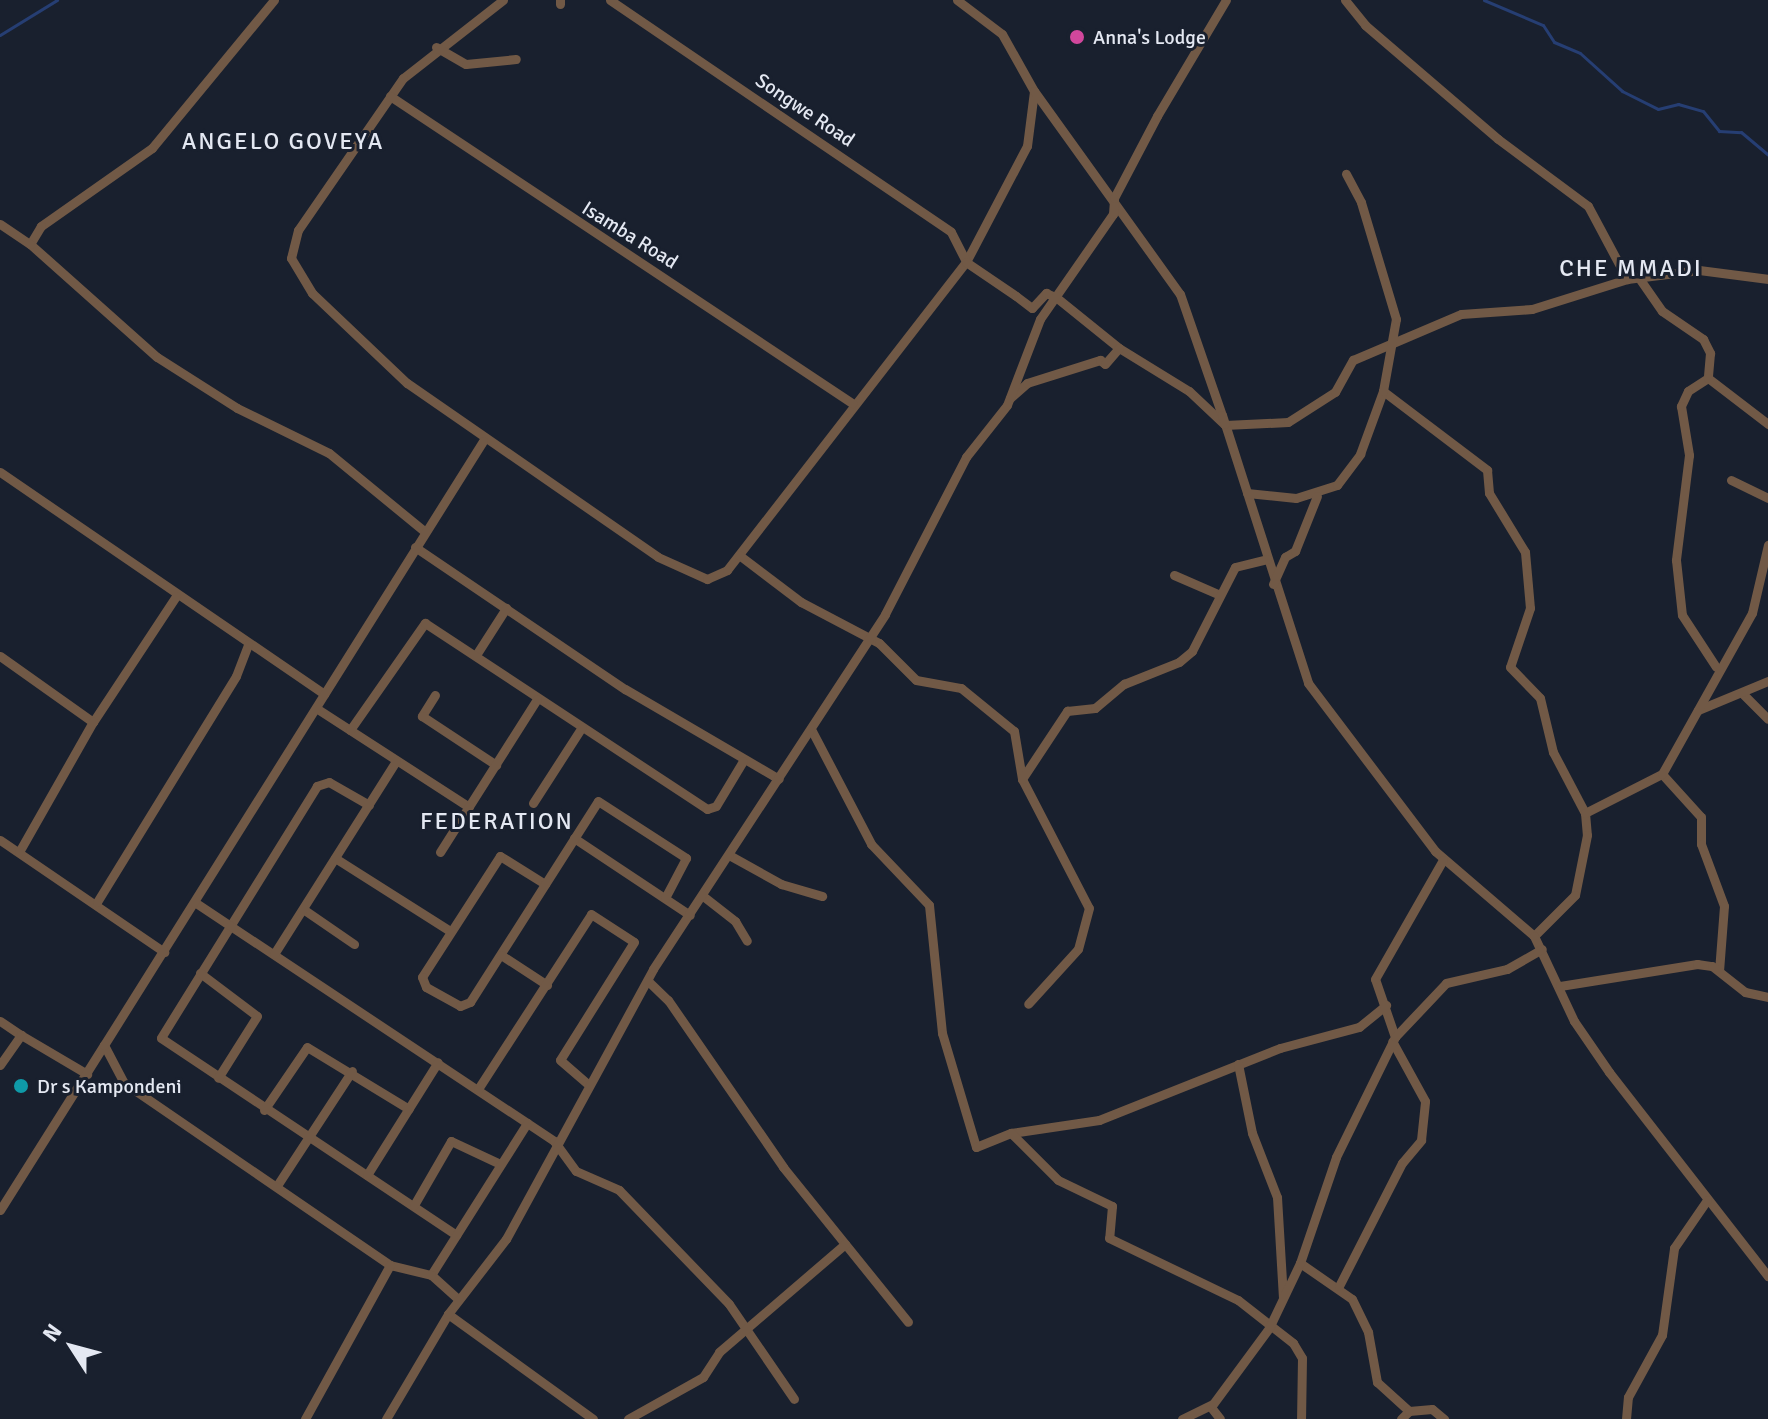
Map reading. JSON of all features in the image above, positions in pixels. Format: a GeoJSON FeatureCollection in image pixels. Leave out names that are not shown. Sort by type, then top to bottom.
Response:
{"type":"FeatureCollection","features":[{"type":"Feature","properties":{"kind":"street"},"geometry":{"type":"LineString","coordinates":[[30,244],[41,226],[152,148],[274,0]]}},
{"type":"Feature","properties":{"kind":"street"},"geometry":{"type":"LineString","coordinates":[[503,0],[436,47],[390,96],[298,230],[291,258],[322,303],[407,383],[483,441],[694,576],[716,577],[739,555],[852,403],[966,262],[1027,146],[1034,91]]}},
{"type":"Feature","properties":{"kind":"street","name":"Songwe Road"},"geometry":{"type":"LineString","coordinates":[[610,0],[951,232],[966,262]]}},
{"type":"Feature","properties":{"kind":"street"},"geometry":{"type":"LineString","coordinates":[[957,0],[1002,34],[1034,91],[1114,198],[1197,327],[1273,584],[1308,683],[1443,860],[1534,936],[1574,1021],[1609,1072],[1768,1276]]}},
{"type":"Feature","properties":{"kind":"street"},"geometry":{"type":"LineString","coordinates":[[1007,405],[1040,319],[1057,298],[1074,263],[1113,214],[1114,198],[1226,0]]}},
{"type":"Feature","properties":{"kind":"street"},"geometry":{"type":"LineString","coordinates":[[1345,0],[1365,25],[1490,131],[1584,203],[1627,279]]}},
{"type":"Feature","properties":{"kind":"street"},"geometry":{"type":"LineString","coordinates":[[436,47],[466,64],[516,59]]}},
{"type":"Feature","properties":{"kind":"street","name":"Isamba Road"},"geometry":{"type":"LineString","coordinates":[[390,96],[852,403]]}},
{"type":"Feature","properties":{"kind":"street"},"geometry":{"type":"LineString","coordinates":[[1273,584],[1285,557],[1295,551],[1317,496],[1350,473],[1383,391],[1396,341],[1387,284],[1346,174]]}},
{"type":"Feature","properties":{"kind":"street"},"geometry":{"type":"LineString","coordinates":[[0,224],[30,244],[157,357],[237,408],[329,453],[424,531]]}},
{"type":"Feature","properties":{"kind":"street"},"geometry":{"type":"LineString","coordinates":[[966,262],[1032,308],[1046,293],[1057,298],[1119,348],[1189,391],[1224,421],[1288,422],[1335,392],[1353,360],[1461,314],[1547,306],[1627,279],[1699,270],[1768,279]]}},
{"type":"Feature","properties":{"kind":"street"},"geometry":{"type":"LineString","coordinates":[[1639,278],[1662,311],[1704,340],[1711,360],[1708,378],[1688,391],[1681,406],[1689,451],[1676,560],[1682,615],[1716,667]]}},
{"type":"Feature","properties":{"kind":"street"},"geometry":{"type":"LineString","coordinates":[[386,1419],[458,1299],[506,1239],[554,1141],[648,981],[868,641],[966,457],[1027,383],[1100,360],[1105,364],[1119,348]]}},
{"type":"Feature","properties":{"kind":"street"},"geometry":{"type":"LineString","coordinates":[[1708,378],[1768,424]]}},
{"type":"Feature","properties":{"kind":"street"},"geometry":{"type":"LineString","coordinates":[[1383,391],[1487,470],[1489,493],[1522,542],[1530,608],[1510,667],[1540,698],[1553,752],[1585,813],[1580,884],[1560,916],[1534,936]]}},
{"type":"Feature","properties":{"kind":"street"},"geometry":{"type":"LineString","coordinates":[[0,1210],[196,903],[424,531],[483,441]]}},
{"type":"Feature","properties":{"kind":"street"},"geometry":{"type":"LineString","coordinates":[[0,472],[176,596],[324,694]]}},
{"type":"Feature","properties":{"kind":"street"},"geometry":{"type":"LineString","coordinates":[[1731,480],[1768,498]]}},
{"type":"Feature","properties":{"kind":"street"},"geometry":{"type":"LineString","coordinates":[[1247,493],[1317,496]]}},
{"type":"Feature","properties":{"kind":"street"},"geometry":{"type":"LineString","coordinates":[[1585,813],[1662,774],[1698,710],[1716,667],[1752,613],[1768,545]]}},
{"type":"Feature","properties":{"kind":"street"},"geometry":{"type":"LineString","coordinates":[[415,547],[743,761],[779,779]]}},
{"type":"Feature","properties":{"kind":"street"},"geometry":{"type":"LineString","coordinates":[[739,555],[801,602],[868,641],[879,643],[916,680],[961,688],[1009,725],[1022,779],[1089,908],[1078,949],[1028,1004]]}},
{"type":"Feature","properties":{"kind":"street"},"geometry":{"type":"LineString","coordinates":[[1022,779],[1067,711],[1095,708],[1124,684],[1189,654],[1218,594],[1237,564],[1267,559]]}},
{"type":"Feature","properties":{"kind":"street"},"geometry":{"type":"LineString","coordinates":[[1174,575],[1218,594]]}},
{"type":"Feature","properties":{"kind":"street"},"geometry":{"type":"LineString","coordinates":[[19,852],[93,722],[176,596]]}},
{"type":"Feature","properties":{"kind":"street"},"geometry":{"type":"LineString","coordinates":[[476,655],[506,608]]}},
{"type":"Feature","properties":{"kind":"street"},"geometry":{"type":"LineString","coordinates":[[350,730],[418,624],[476,655],[537,699],[707,809],[716,806],[743,761]]}},
{"type":"Feature","properties":{"kind":"street"},"geometry":{"type":"LineString","coordinates":[[97,902],[230,686],[248,644]]}},
{"type":"Feature","properties":{"kind":"street"},"geometry":{"type":"LineString","coordinates":[[0,656],[93,722]]}},
{"type":"Feature","properties":{"kind":"street"},"geometry":{"type":"LineString","coordinates":[[1698,710],[1743,694],[1768,681]]}},
{"type":"Feature","properties":{"kind":"street"},"geometry":{"type":"LineString","coordinates":[[1743,694],[1768,719]]}},
{"type":"Feature","properties":{"kind":"street"},"geometry":{"type":"LineString","coordinates":[[435,695],[422,716],[496,765]]}},
{"type":"Feature","properties":{"kind":"street"},"geometry":{"type":"LineString","coordinates":[[440,852],[537,699]]}},
{"type":"Feature","properties":{"kind":"street"},"geometry":{"type":"LineString","coordinates":[[316,708],[469,807]]}},
{"type":"Feature","properties":{"kind":"street"},"geometry":{"type":"LineString","coordinates":[[533,803],[582,727]]}},
{"type":"Feature","properties":{"kind":"street"},"geometry":{"type":"LineString","coordinates":[[811,729],[871,844],[929,905],[942,1033],[974,1144],[1011,1133],[1099,1120],[1238,1064],[1359,1027],[1386,1005]]}},
{"type":"Feature","properties":{"kind":"street"},"geometry":{"type":"LineString","coordinates":[[274,954],[396,761]]}},
{"type":"Feature","properties":{"kind":"street"},"geometry":{"type":"LineString","coordinates":[[1662,774],[1701,817],[1701,844],[1724,906],[1719,971]]}},
{"type":"Feature","properties":{"kind":"street"},"geometry":{"type":"LineString","coordinates":[[369,805],[329,782],[317,786],[161,1038],[264,1110],[456,1235]]}},
{"type":"Feature","properties":{"kind":"street"},"geometry":{"type":"LineString","coordinates":[[545,884],[500,856],[422,977],[426,987],[460,1006],[470,1002],[598,801],[683,854],[686,864],[665,898]]}},
{"type":"Feature","properties":{"kind":"street"},"geometry":{"type":"LineString","coordinates":[[574,838],[690,915]]}},
{"type":"Feature","properties":{"kind":"street"},"geometry":{"type":"LineString","coordinates":[[0,840],[97,902],[164,952]]}},
{"type":"Feature","properties":{"kind":"street"},"geometry":{"type":"LineString","coordinates":[[729,855],[781,884],[822,896]]}},
{"type":"Feature","properties":{"kind":"street"},"geometry":{"type":"LineString","coordinates":[[335,858],[450,931]]}},
{"type":"Feature","properties":{"kind":"street"},"geometry":{"type":"LineString","coordinates":[[1339,1286],[1402,1163],[1421,1140],[1425,1101],[1394,1039],[1376,975],[1443,860]]}},
{"type":"Feature","properties":{"kind":"street"},"geometry":{"type":"LineString","coordinates":[[703,896],[735,921],[747,941]]}},
{"type":"Feature","properties":{"kind":"street"},"geometry":{"type":"LineString","coordinates":[[196,903],[554,1141],[576,1171],[615,1187],[651,1219],[749,1330],[794,1399]]}},
{"type":"Feature","properties":{"kind":"street"},"geometry":{"type":"LineString","coordinates":[[303,909],[354,944]]}},
{"type":"Feature","properties":{"kind":"street"},"geometry":{"type":"LineString","coordinates":[[478,1089],[591,914],[634,942],[560,1060],[586,1083]]}},
{"type":"Feature","properties":{"kind":"street"},"geometry":{"type":"LineString","coordinates":[[1182,1419],[1210,1406],[1269,1328],[1300,1263],[1336,1157],[1394,1039],[1446,983],[1507,969],[1542,949]]}},
{"type":"Feature","properties":{"kind":"street"},"geometry":{"type":"LineString","coordinates":[[501,955],[547,985]]}},
{"type":"Feature","properties":{"kind":"street"},"geometry":{"type":"LineString","coordinates":[[1560,986],[1636,978],[1689,963],[1719,971],[1737,988],[1768,997]]}},
{"type":"Feature","properties":{"kind":"street"},"geometry":{"type":"LineString","coordinates":[[200,973],[257,1016],[218,1078]]}},
{"type":"Feature","properties":{"kind":"street"},"geometry":{"type":"LineString","coordinates":[[648,981],[668,1000],[783,1167],[908,1322]]}},
{"type":"Feature","properties":{"kind":"street"},"geometry":{"type":"LineString","coordinates":[[0,1021],[87,1074]]}},
{"type":"Feature","properties":{"kind":"street"},"geometry":{"type":"LineString","coordinates":[[0,1065],[21,1035]]}},
{"type":"Feature","properties":{"kind":"street"},"geometry":{"type":"LineString","coordinates":[[104,1045],[124,1083],[278,1184],[390,1265],[431,1275],[458,1299]]}},
{"type":"Feature","properties":{"kind":"street"},"geometry":{"type":"LineString","coordinates":[[264,1110],[307,1047],[352,1071],[409,1109]]}},
{"type":"Feature","properties":{"kind":"street"},"geometry":{"type":"LineString","coordinates":[[367,1175],[438,1062]]}},
{"type":"Feature","properties":{"kind":"street"},"geometry":{"type":"LineString","coordinates":[[1238,1064],[1252,1133],[1277,1197],[1280,1308]]}},
{"type":"Feature","properties":{"kind":"street"},"geometry":{"type":"LineString","coordinates":[[278,1184],[352,1071]]}},
{"type":"Feature","properties":{"kind":"street"},"geometry":{"type":"LineString","coordinates":[[431,1275],[527,1123]]}},
{"type":"Feature","properties":{"kind":"street"},"geometry":{"type":"LineString","coordinates":[[1011,1133],[1058,1180],[1112,1206],[1109,1238],[1238,1300],[1300,1353],[1301,1419]]}},
{"type":"Feature","properties":{"kind":"street"},"geometry":{"type":"LineString","coordinates":[[414,1205],[451,1141],[500,1164]]}},
{"type":"Feature","properties":{"kind":"street"},"geometry":{"type":"LineString","coordinates":[[1626,1419],[1628,1397],[1662,1335],[1674,1248],[1707,1200]]}},
{"type":"Feature","properties":{"kind":"street"},"geometry":{"type":"LineString","coordinates":[[628,1419],[703,1377],[719,1352],[749,1330],[845,1244]]}},
{"type":"Feature","properties":{"kind":"street"},"geometry":{"type":"LineString","coordinates":[[1300,1263],[1339,1286],[1362,1313],[1377,1382],[1409,1411]]}},
{"type":"Feature","properties":{"kind":"street"},"geometry":{"type":"LineString","coordinates":[[305,1419],[390,1265]]}},
{"type":"Feature","properties":{"kind":"street"},"geometry":{"type":"LineString","coordinates":[[448,1314],[593,1419]]}},
{"type":"Feature","properties":{"kind":"street"},"geometry":{"type":"LineString","coordinates":[[1210,1406],[1220,1419]]}},
{"type":"Feature","properties":{"kind":"street"},"geometry":{"type":"LineString","coordinates":[[1401,1419],[1409,1411],[1432,1409],[1444,1419]]}},
{"type":"Feature","properties":{"kind":"waterway"},"geometry":{"type":"LineString","coordinates":[[0,35],[57,0]]}},
{"type":"Feature","properties":{"kind":"waterway"},"geometry":{"type":"LineString","coordinates":[[1484,0],[1543,25],[1554,42],[1580,53],[1622,91],[1658,109],[1678,104],[1703,111],[1719,131],[1741,132],[1768,155]]}},
{"type":"Feature","properties":{"kind":"place","name":"Anna's Lodge"},"geometry":{"type":"Point","coordinates":[1077,37]}},
{"type":"Feature","properties":{"kind":"place","name":"Dr s Kampondeni"},"geometry":{"type":"Point","coordinates":[21,1086]}},
{"type":"Feature","properties":{"kind":"district","name":"ANGELO GOVEYA"},"geometry":{"type":"Point","coordinates":[283,142]}},
{"type":"Feature","properties":{"kind":"district","name":"CHE MMADI"},"geometry":{"type":"Point","coordinates":[1631,269]}},
{"type":"Feature","properties":{"kind":"district","name":"FEDERATION"},"geometry":{"type":"Point","coordinates":[497,822]}}]}
